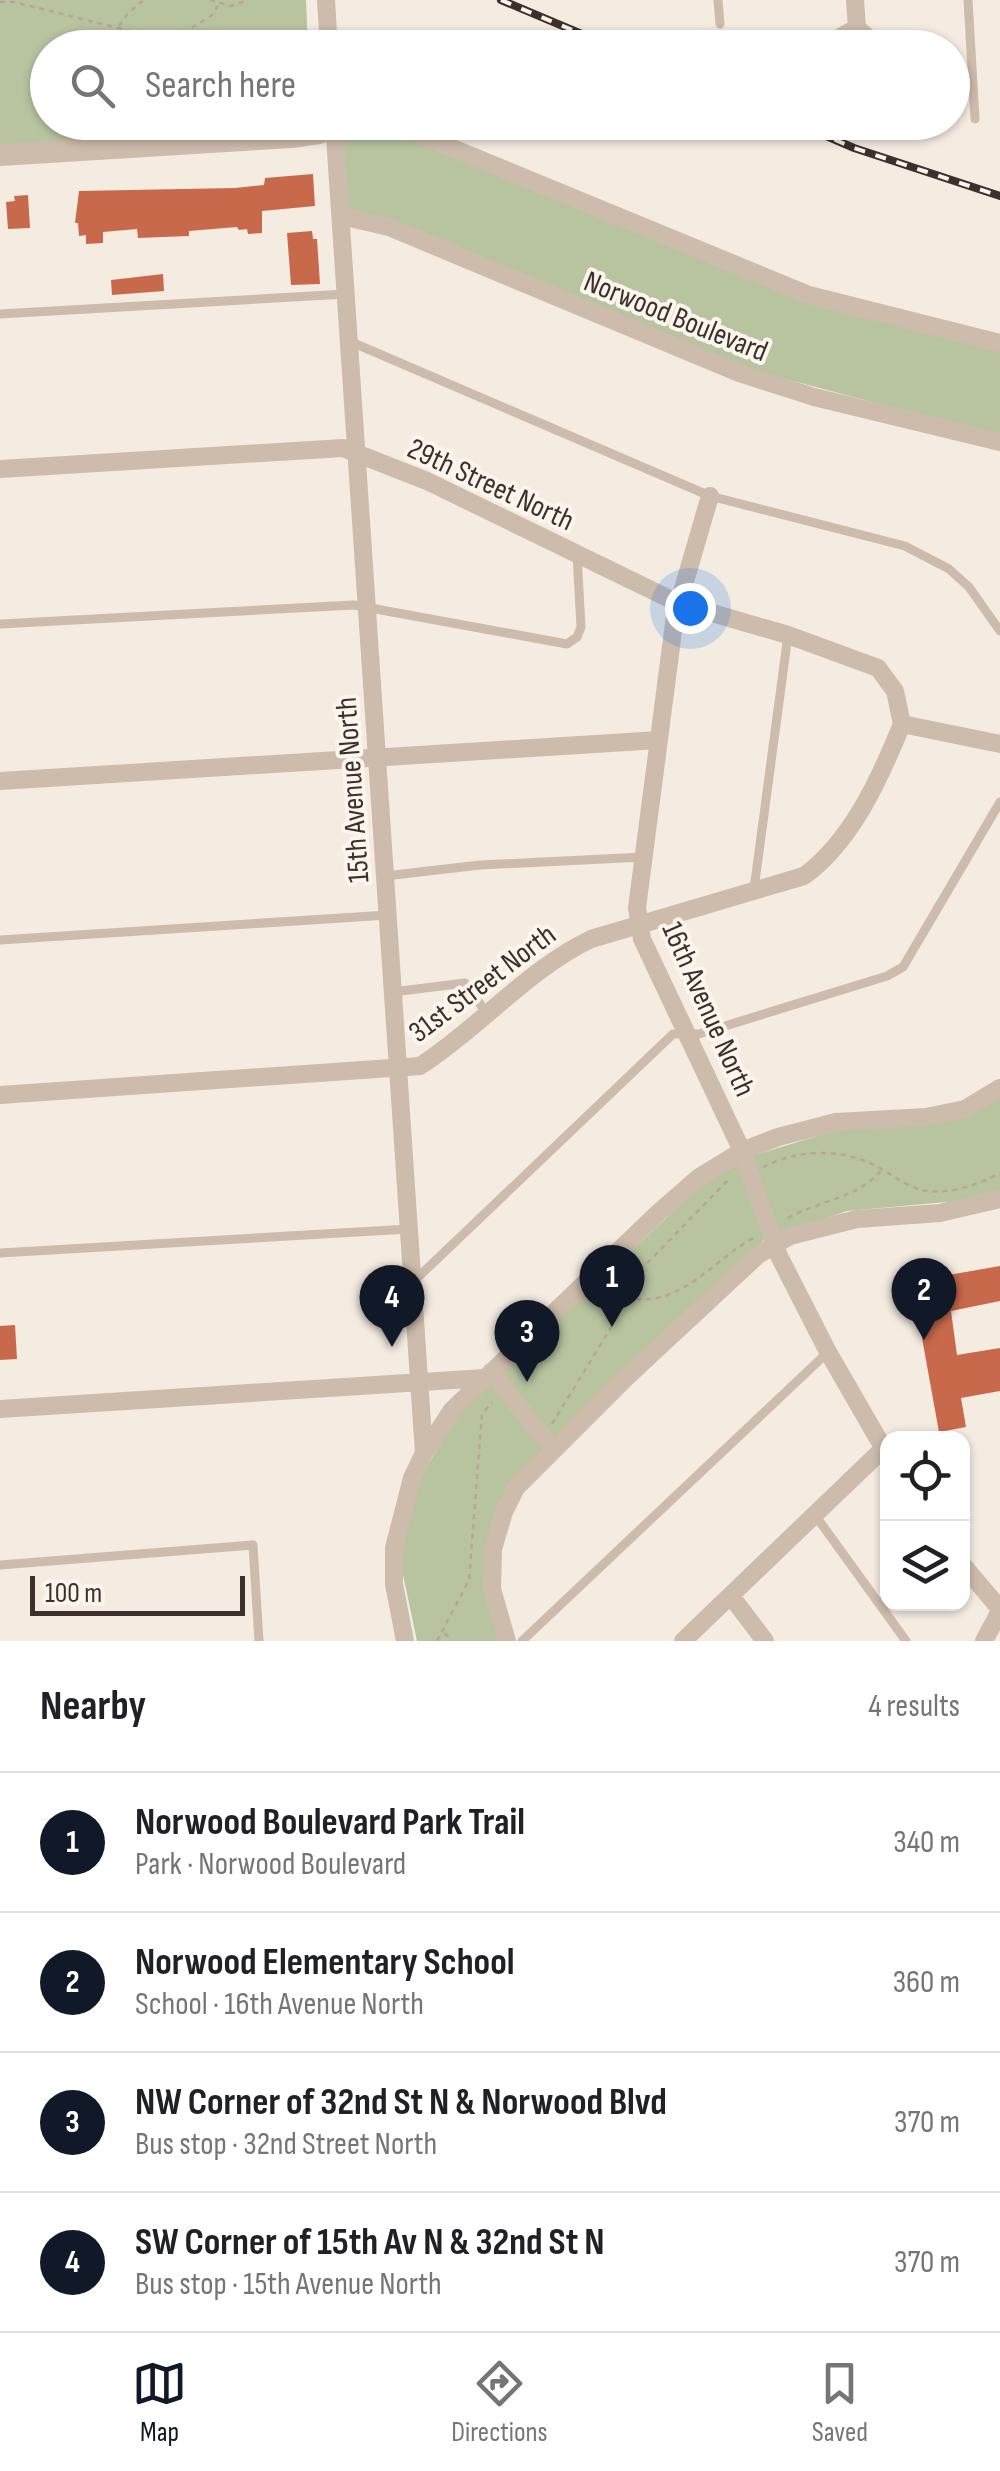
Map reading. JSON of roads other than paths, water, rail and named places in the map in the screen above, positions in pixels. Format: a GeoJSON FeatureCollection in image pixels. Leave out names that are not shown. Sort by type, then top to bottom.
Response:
{"type":"FeatureCollection","features":[{"type":"Feature","properties":{"kind":"street"},"geometry":{"type":"LineString","coordinates":[[326,0],[328,30]]}},
{"type":"Feature","properties":{"kind":"street"},"geometry":{"type":"LineString","coordinates":[[854,0],[858,30]]}},
{"type":"Feature","properties":{"kind":"street"},"geometry":{"type":"LineString","coordinates":[[852,30],[856,28]]}},
{"type":"Feature","properties":{"kind":"street"},"geometry":{"type":"LineString","coordinates":[[0,155],[152,140]]}},
{"type":"Feature","properties":{"kind":"street","name":"15th Avenue North"},"geometry":{"type":"LineString","coordinates":[[336,140],[424,1453]]}},
{"type":"Feature","properties":{"kind":"street"},"geometry":{"type":"LineString","coordinates":[[433,140],[809,295],[1000,343]]}},
{"type":"Feature","properties":{"kind":"street","name":"Norwood Boulevard"},"geometry":{"type":"LineString","coordinates":[[340,216],[389,227],[739,373],[814,398],[1000,442]]}},
{"type":"Feature","properties":{"kind":"street","name":"29th Street North"},"geometry":{"type":"LineString","coordinates":[[0,469],[343,448],[427,481],[678,603],[878,668],[895,691],[902,724]]}},
{"type":"Feature","properties":{"kind":"street","name":"16th Avenue North"},"geometry":{"type":"LineString","coordinates":[[710,496],[678,603],[637,908],[642,939],[751,1162],[779,1256],[880,1444]]}},
{"type":"Feature","properties":{"kind":"street"},"geometry":{"type":"LineString","coordinates":[[902,724],[1000,744]]}},
{"type":"Feature","properties":{"kind":"street","name":"31st Street North"},"geometry":{"type":"LineString","coordinates":[[0,1095],[420,1066],[566,951],[591,939],[804,876],[823,863],[876,780],[902,724]]}},
{"type":"Feature","properties":{"kind":"street"},"geometry":{"type":"LineString","coordinates":[[0,781],[659,740]]}},
{"type":"Feature","properties":{"kind":"street"},"geometry":{"type":"LineString","coordinates":[[406,1641],[394,1584],[394,1548],[412,1478],[424,1453],[452,1410],[657,1214],[698,1178],[751,1162],[778,1136],[836,1122],[926,1117],[965,1109],[1000,1088]]}},
{"type":"Feature","properties":{"kind":"street"},"geometry":{"type":"LineString","coordinates":[[507,1641],[492,1590],[493,1549],[516,1488],[774,1236],[790,1236],[857,1219],[940,1214],[1000,1199]]}},
{"type":"Feature","properties":{"kind":"street"},"geometry":{"type":"LineString","coordinates":[[0,1409],[488,1375],[506,1390],[553,1449]]}},
{"type":"Feature","properties":{"kind":"street"},"geometry":{"type":"LineString","coordinates":[[683,1641],[880,1457]]}},
{"type":"Feature","properties":{"kind":"street"},"geometry":{"type":"LineString","coordinates":[[970,1574],[1000,1610],[984,1641]]}},
{"type":"Feature","properties":{"kind":"street"},"geometry":{"type":"LineString","coordinates":[[731,1596],[765,1641]]}},
{"type":"Feature","properties":{"kind":"lane"},"geometry":{"type":"LineString","coordinates":[[718,0],[720,24]]}},
{"type":"Feature","properties":{"kind":"lane"},"geometry":{"type":"LineString","coordinates":[[968,0],[970,30]]}},
{"type":"Feature","properties":{"kind":"lane"},"geometry":{"type":"LineString","coordinates":[[970,34],[975,119]]}},
{"type":"Feature","properties":{"kind":"lane"},"geometry":{"type":"LineString","coordinates":[[0,314],[346,294]]}},
{"type":"Feature","properties":{"kind":"lane"},"geometry":{"type":"LineString","coordinates":[[349,341],[710,496],[875,538],[934,560],[968,587],[1000,632]]}},
{"type":"Feature","properties":{"kind":"lane"},"geometry":{"type":"LineString","coordinates":[[0,624],[354,605],[567,644],[577,638],[581,627],[577,556]]}},
{"type":"Feature","properties":{"kind":"lane"},"geometry":{"type":"LineString","coordinates":[[754,889],[788,636]]}},
{"type":"Feature","properties":{"kind":"lane"},"geometry":{"type":"LineString","coordinates":[[413,1282],[673,1034],[699,1034],[888,976],[903,967],[1000,802]]}},
{"type":"Feature","properties":{"kind":"lane"},"geometry":{"type":"LineString","coordinates":[[385,876],[480,864],[644,857]]}},
{"type":"Feature","properties":{"kind":"lane"},"geometry":{"type":"LineString","coordinates":[[0,940],[388,916]]}},
{"type":"Feature","properties":{"kind":"lane"},"geometry":{"type":"LineString","coordinates":[[393,992],[466,983],[488,1015]]}},
{"type":"Feature","properties":{"kind":"lane"},"geometry":{"type":"LineString","coordinates":[[0,1252],[409,1229]]}},
{"type":"Feature","properties":{"kind":"lane"},"geometry":{"type":"LineString","coordinates":[[522,1641],[828,1352]]}},
{"type":"Feature","properties":{"kind":"lane"},"geometry":{"type":"LineString","coordinates":[[815,1515],[906,1641]]}},
{"type":"Feature","properties":{"kind":"lane"},"geometry":{"type":"LineString","coordinates":[[0,1565],[253,1545],[259,1641]]}},
{"type":"Feature","properties":{"kind":"railway"},"geometry":{"type":"LineString","coordinates":[[501,0],[572,30]]}},
{"type":"Feature","properties":{"kind":"railway"},"geometry":{"type":"LineString","coordinates":[[836,140],[1000,196]]}},
{"type":"Feature","properties":{"kind":"place","name":"Norwood Boulevard Park Trail"},"geometry":{"type":"Point","coordinates":[612,1327]}},
{"type":"Feature","properties":{"kind":"place","name":"Norwood Elementary School"},"geometry":{"type":"Point","coordinates":[924,1340]}},
{"type":"Feature","properties":{"kind":"place","name":"SW Corner of 15th Av N & 32nd St N"},"geometry":{"type":"Point","coordinates":[392,1347]}},
{"type":"Feature","properties":{"kind":"place","name":"NW Corner of 32nd St N & Norwood Blvd"},"geometry":{"type":"Point","coordinates":[527,1382]}}]}
